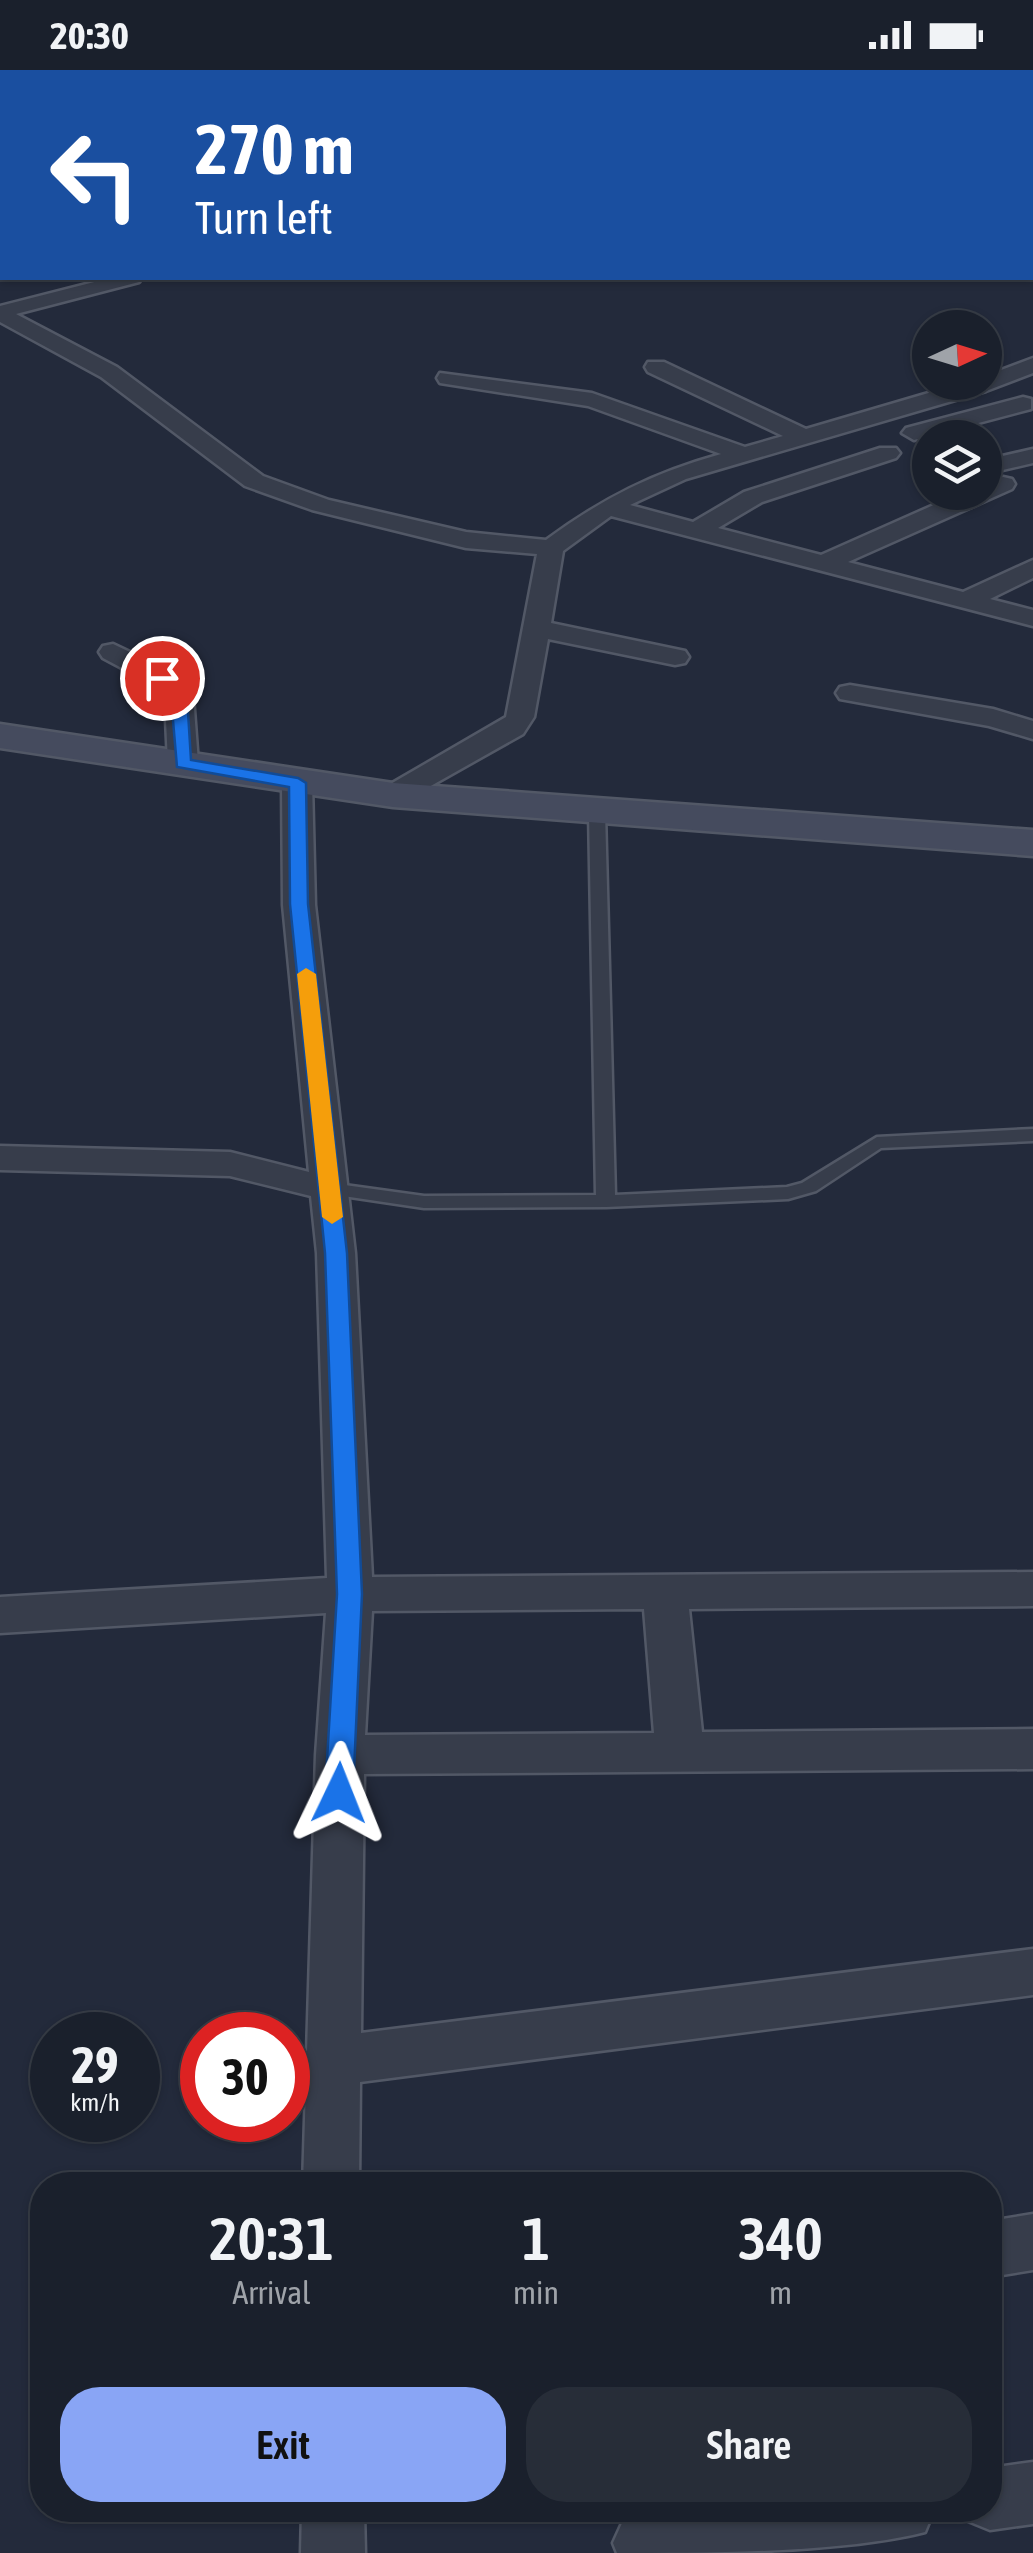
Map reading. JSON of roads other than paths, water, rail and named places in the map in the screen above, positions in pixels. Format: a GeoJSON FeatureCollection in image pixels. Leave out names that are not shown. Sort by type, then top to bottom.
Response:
{"type":"FeatureCollection","features":[{"type":"Feature","properties":{"kind":"main road"},"geometry":{"type":"LineString","coordinates":[[0,736],[392,795],[1033,842]]}},
{"type":"Feature","properties":{"kind":"street"},"geometry":{"type":"LineString","coordinates":[[0,313],[124,280]]}},
{"type":"Feature","properties":{"kind":"street"},"geometry":{"type":"LineString","coordinates":[[0,313],[109,372],[254,481],[321,505],[466,540],[551,548],[607,508],[678,474],[978,386],[1033,364]]}},
{"type":"Feature","properties":{"kind":"street"},"geometry":{"type":"LineString","coordinates":[[656,368],[803,436]]}},
{"type":"Feature","properties":{"kind":"street"},"geometry":{"type":"LineString","coordinates":[[448,378],[592,400],[744,454]]}},
{"type":"Feature","properties":{"kind":"street"},"geometry":{"type":"LineString","coordinates":[[975,420],[1023,404]]}},
{"type":"Feature","properties":{"kind":"street"},"geometry":{"type":"LineString","coordinates":[[880,413],[912,432]]}},
{"type":"Feature","properties":{"kind":"street"},"geometry":{"type":"LineString","coordinates":[[695,531],[753,497],[888,453]]}},
{"type":"Feature","properties":{"kind":"street"},"geometry":{"type":"LineString","coordinates":[[1002,476],[1033,456]]}},
{"type":"Feature","properties":{"kind":"street"},"geometry":{"type":"LineString","coordinates":[[607,508],[1033,618]]}},
{"type":"Feature","properties":{"kind":"street"},"geometry":{"type":"LineString","coordinates":[[824,564],[935,510]]}},
{"type":"Feature","properties":{"kind":"street"},"geometry":{"type":"LineString","coordinates":[[392,795],[513,728],[526,698],[534,628],[551,548]]}},
{"type":"Feature","properties":{"kind":"street"},"geometry":{"type":"LineString","coordinates":[[965,601],[1033,568]]}},
{"type":"Feature","properties":{"kind":"street"},"geometry":{"type":"LineString","coordinates":[[534,628],[675,657]]}},
{"type":"Feature","properties":{"kind":"street"},"geometry":{"type":"LineString","coordinates":[[113,652],[162,678],[178,696],[183,763]]}},
{"type":"Feature","properties":{"kind":"street"},"geometry":{"type":"LineString","coordinates":[[850,693],[993,718],[1033,730]]}},
{"type":"Feature","properties":{"kind":"street"},"geometry":{"type":"LineString","coordinates":[[298,783],[299,904],[336,1253],[350,1594],[340,1754],[331,2172]]}},
{"type":"Feature","properties":{"kind":"street"},"geometry":{"type":"LineString","coordinates":[[0,1158],[213,1162],[330,1189]]}},
{"type":"Feature","properties":{"kind":"street"},"geometry":{"type":"LineString","coordinates":[[0,1614],[350,1594],[1033,1589]]}},
{"type":"Feature","properties":{"kind":"street"},"geometry":{"type":"LineString","coordinates":[[665,1592],[680,1752]]}},
{"type":"Feature","properties":{"kind":"street"},"geometry":{"type":"LineString","coordinates":[[340,1754],[1033,1749]]}},
{"type":"Feature","properties":{"kind":"street"},"geometry":{"type":"LineString","coordinates":[[332,2060],[1033,1972]]}},
{"type":"Feature","properties":{"kind":"street"},"geometry":{"type":"LineString","coordinates":[[1002,2247],[1033,2242]]}},
{"type":"Feature","properties":{"kind":"street"},"geometry":{"type":"LineString","coordinates":[[1002,2498],[1033,2494]]}},
{"type":"Feature","properties":{"kind":"street"},"geometry":{"type":"LineString","coordinates":[[333,2522],[333,2553]]}},
{"type":"Feature","properties":{"kind":"street"},"geometry":{"type":"LineString","coordinates":[[644,2535],[779,2522]]}},
{"type":"Feature","properties":{"kind":"lane"},"geometry":{"type":"LineString","coordinates":[[597,812],[606,1201]]}},
{"type":"Feature","properties":{"kind":"lane"},"geometry":{"type":"LineString","coordinates":[[330,1189],[424,1202],[606,1201],[788,1192],[809,1187],[877,1142],[1033,1135]]}}]}
